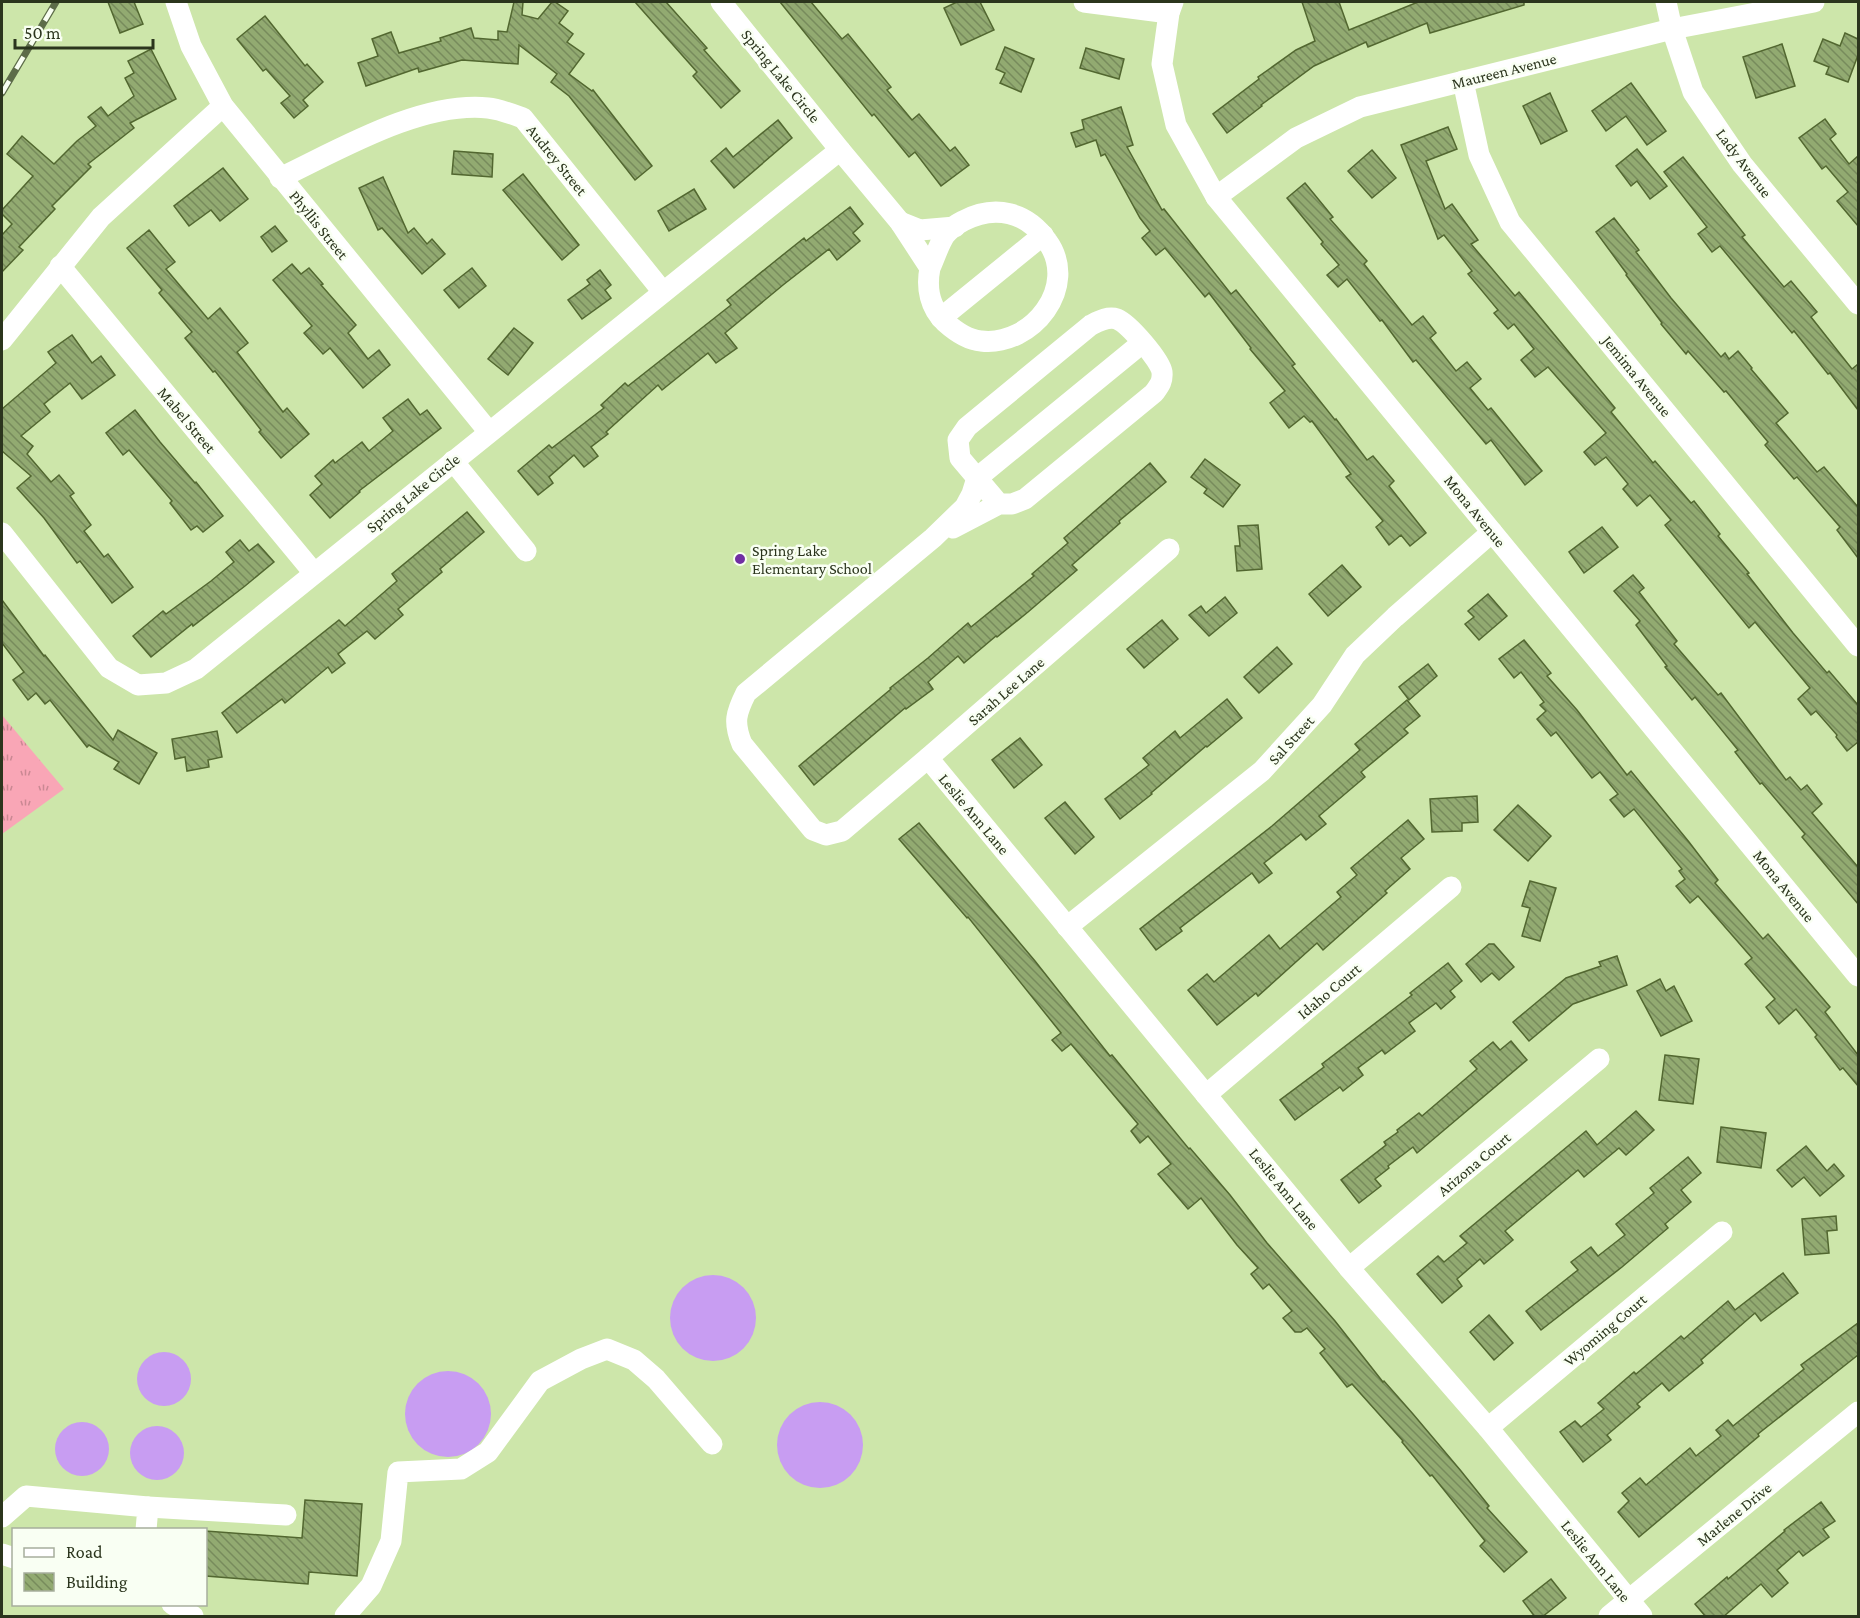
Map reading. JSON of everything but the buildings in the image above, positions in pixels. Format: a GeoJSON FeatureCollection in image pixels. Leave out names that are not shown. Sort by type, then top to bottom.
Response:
{"type":"FeatureCollection","features":[{"type":"Feature","properties":{"kind":"street","name":"Phyllis Street"},"geometry":{"type":"LineString","coordinates":[[176,2],[191,46],[223,106],[489,432]]}},
{"type":"Feature","properties":{"kind":"street","name":"Spring Lake Circle"},"geometry":{"type":"LineString","coordinates":[[722,2],[900,222],[930,268]]}},
{"type":"Feature","properties":{"kind":"street"},"geometry":{"type":"LineString","coordinates":[[1084,2],[1171,7]]}},
{"type":"Feature","properties":{"kind":"street","name":"Lady Avenue"},"geometry":{"type":"LineString","coordinates":[[1666,2],[1672,29],[1693,92],[1742,164],[1858,304]]}},
{"type":"Feature","properties":{"kind":"street","name":"Maureen Avenue"},"geometry":{"type":"LineString","coordinates":[[1216,197],[1296,138],[1360,107],[1672,29],[1814,2]]}},
{"type":"Feature","properties":{"kind":"street","name":"Mona Avenue"},"geometry":{"type":"LineString","coordinates":[[1171,7],[1162,64],[1176,126],[1216,197],[1858,976]]}},
{"type":"Feature","properties":{"kind":"street","name":"Jemima Avenue"},"geometry":{"type":"LineString","coordinates":[[1463,81],[1479,155],[1510,222],[1858,646]]}},
{"type":"Feature","properties":{"kind":"street"},"geometry":{"type":"LineString","coordinates":[[2,340],[101,217],[223,106]]}},
{"type":"Feature","properties":{"kind":"street","name":"Audrey Street"},"geometry":{"type":"LineString","coordinates":[[280,178],[400,121],[463,107],[490,108],[523,118],[663,292]]}},
{"type":"Feature","properties":{"kind":"street","name":"Spring Lake Circle"},"geometry":{"type":"LineString","coordinates":[[2,533],[109,668],[138,686],[166,683],[196,669],[840,150]]}},
{"type":"Feature","properties":{"kind":"street"},"geometry":{"type":"LineString","coordinates":[[995,211],[1012,214],[1028,221],[1043,235],[1058,261],[1059,273],[1058,284],[1050,305],[1039,320],[1018,334],[1002,340],[981,341],[953,330],[941,318],[932,302],[927,282],[930,268],[946,234],[954,227],[972,216],[995,211]]}},
{"type":"Feature","properties":{"kind":"street"},"geometry":{"type":"LineString","coordinates":[[900,222],[920,230],[954,227]]}},
{"type":"Feature","properties":{"kind":"street"},"geometry":{"type":"LineString","coordinates":[[941,318],[1043,235]]}},
{"type":"Feature","properties":{"kind":"street","name":"Mabel Street"},"geometry":{"type":"LineString","coordinates":[[60,266],[314,573]]}},
{"type":"Feature","properties":{"kind":"street"},"geometry":{"type":"LineString","coordinates":[[933,538],[999,504],[1012,504],[1025,499],[1154,393],[1162,383],[1162,370],[1142,343],[1122,322],[1104,318],[1091,326],[967,427],[958,440],[960,458],[999,504]]}},
{"type":"Feature","properties":{"kind":"street"},"geometry":{"type":"LineString","coordinates":[[933,538],[965,507],[977,478],[1142,343]]}},
{"type":"Feature","properties":{"kind":"street"},"geometry":{"type":"LineString","coordinates":[[453,461],[526,551]]}},
{"type":"Feature","properties":{"kind":"street","name":"Sal Street"},"geometry":{"type":"LineString","coordinates":[[1067,927],[1263,771],[1322,705],[1355,655],[1395,616],[1492,532]]}},
{"type":"Feature","properties":{"kind":"street","name":"Sarah Lee Lane"},"geometry":{"type":"LineString","coordinates":[[933,538],[746,693],[737,710],[736,728],[742,744],[813,830],[826,835],[842,831],[1168,549]]}},
{"type":"Feature","properties":{"kind":"street","name":"Leslie Ann Lane"},"geometry":{"type":"LineString","coordinates":[[928,758],[1349,1268],[1488,1428],[1635,1609]]}},
{"type":"Feature","properties":{"kind":"street","name":"Idaho Court"},"geometry":{"type":"LineString","coordinates":[[1206,1095],[1451,887]]}},
{"type":"Feature","properties":{"kind":"street","name":"Arizona Court"},"geometry":{"type":"LineString","coordinates":[[1349,1268],[1599,1059]]}},
{"type":"Feature","properties":{"kind":"street","name":"Wyoming Court"},"geometry":{"type":"LineString","coordinates":[[1488,1428],[1722,1232]]}},
{"type":"Feature","properties":{"kind":"street"},"geometry":{"type":"LineString","coordinates":[[345,1617],[371,1586],[391,1541],[398,1472],[461,1470],[488,1452],[540,1381],[581,1359],[607,1349],[634,1360],[656,1379],[712,1444]]}},
{"type":"Feature","properties":{"kind":"street","name":"Marlene Drive"},"geometry":{"type":"LineString","coordinates":[[1609,1617],[1635,1609],[1858,1412]]}},
{"type":"Feature","properties":{"kind":"street"},"geometry":{"type":"LineString","coordinates":[[2,1517],[26,1496],[148,1508],[286,1515]]}},
{"type":"Feature","properties":{"kind":"street"},"geometry":{"type":"LineString","coordinates":[[146,1528],[148,1508]]}},
{"type":"Feature","properties":{"kind":"street"},"geometry":{"type":"LineString","coordinates":[[174,1606],[193,1617]]}},
{"type":"Feature","properties":{"kind":"green space"},"geometry":{"type":"Polygon","coordinates":[[[2,715],[64,789],[2,834],[2,715]]]}},
{"type":"Feature","properties":{"kind":"shaded area"},"geometry":{"type":"Polygon","coordinates":[[[705,1275],[721,1275],[744,1287],[753,1301],[756,1318],[753,1335],[744,1349],[721,1361],[705,1361],[689,1354],[677,1342],[670,1326],[670,1310],[677,1294],[689,1282],[705,1275]]]}},
{"type":"Feature","properties":{"kind":"shaded area"},"geometry":{"type":"Polygon","coordinates":[[[159,1352],[169,1352],[179,1356],[187,1364],[191,1379],[187,1394],[179,1402],[169,1406],[159,1406],[149,1402],[141,1394],[137,1384],[137,1374],[141,1364],[149,1356],[159,1352]]]}},
{"type":"Feature","properties":{"kind":"shaded area"},"geometry":{"type":"Polygon","coordinates":[[[440,1371],[456,1371],[479,1383],[488,1397],[491,1414],[488,1431],[479,1445],[456,1457],[440,1457],[424,1450],[412,1438],[405,1422],[405,1406],[412,1390],[424,1378],[440,1371]]]}},
{"type":"Feature","properties":{"kind":"shaded area"},"geometry":{"type":"Polygon","coordinates":[[[812,1402],[828,1402],[851,1414],[860,1428],[863,1445],[860,1462],[851,1476],[828,1488],[812,1488],[796,1481],[784,1469],[777,1453],[777,1437],[784,1421],[796,1409],[812,1402]]]}},
{"type":"Feature","properties":{"kind":"shaded area"},"geometry":{"type":"Polygon","coordinates":[[[77,1422],[87,1422],[97,1426],[105,1434],[109,1449],[105,1464],[97,1472],[87,1476],[77,1476],[67,1472],[59,1464],[55,1454],[55,1444],[59,1434],[67,1426],[77,1422]]]}},
{"type":"Feature","properties":{"kind":"shaded area"},"geometry":{"type":"Polygon","coordinates":[[[152,1426],[162,1426],[172,1430],[180,1438],[184,1453],[180,1468],[172,1476],[162,1480],[152,1480],[142,1476],[134,1468],[130,1458],[130,1448],[134,1438],[142,1430],[152,1426]]]}},
{"type":"Feature","properties":{"kind":"railway"},"geometry":{"type":"LineString","coordinates":[[2,93],[56,2]]}},
{"type":"Feature","properties":{"kind":"place","name":"Spring Lake Elementary School"},"geometry":{"type":"Point","coordinates":[740,559]}}]}
